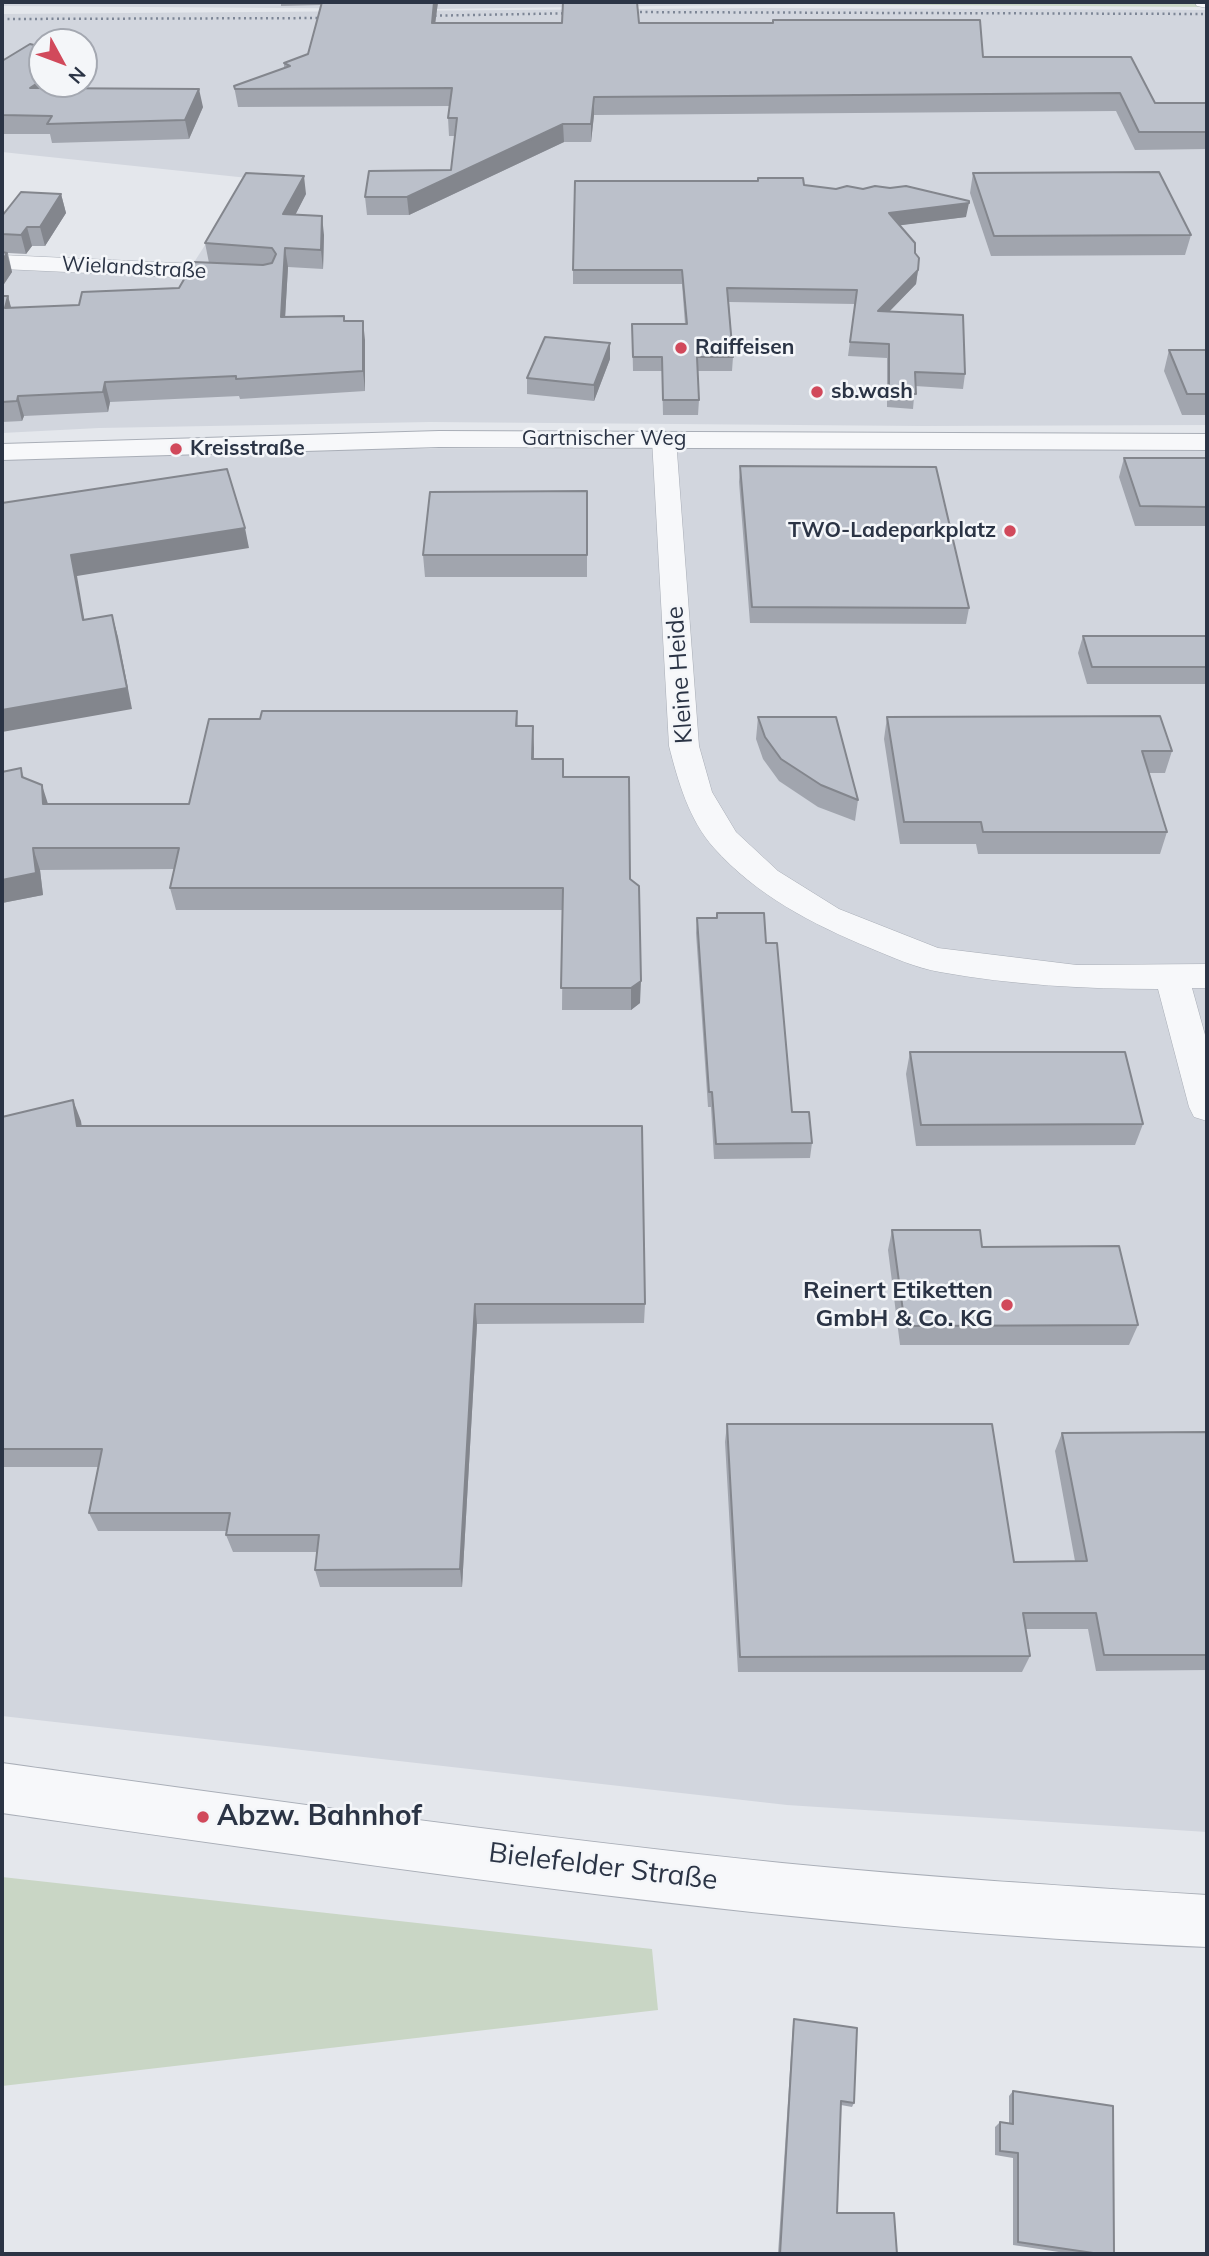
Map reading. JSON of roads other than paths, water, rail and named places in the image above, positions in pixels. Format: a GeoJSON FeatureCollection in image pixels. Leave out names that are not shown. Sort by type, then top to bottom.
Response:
{"type":"FeatureCollection","features":[{"type":"Feature","properties":{"kind":"street","name":"Wielandstraße"},"geometry":{"type":"LineString","coordinates":[[2,262],[266,275]]}},
{"type":"Feature","properties":{"kind":"street","name":"Gartnischer Weg"},"geometry":{"type":"LineString","coordinates":[[2,452],[439,439],[1207,442]]}},
{"type":"Feature","properties":{"kind":"street","name":"Kleine Heide"},"geometry":{"type":"LineString","coordinates":[[664,439],[684,746],[697,792],[724,839],[767,880],[827,917],[914,953],[938,960],[1077,977],[1207,976]]}},
{"type":"Feature","properties":{"kind":"street"},"geometry":{"type":"LineString","coordinates":[[1172,977],[1207,1107]]}},
{"type":"Feature","properties":{"kind":"street","name":"Bielefelder Straße"},"geometry":{"type":"LineString","coordinates":[[2,1788],[203,1817],[723,1882],[1000,1908],[1207,1921]]}},
{"type":"Feature","properties":{"kind":"railway"},"geometry":{"type":"LineString","coordinates":[[618,12],[1207,14]]}},
{"type":"Feature","properties":{"kind":"railway"},"geometry":{"type":"LineString","coordinates":[[418,16],[583,13]]}},
{"type":"Feature","properties":{"kind":"railway"},"geometry":{"type":"LineString","coordinates":[[2,19],[338,18]]}},
{"type":"Feature","properties":{"kind":"place","name":"Raiffeisen"},"geometry":{"type":"Point","coordinates":[681,348]}},
{"type":"Feature","properties":{"kind":"place","name":"sb.wash"},"geometry":{"type":"Point","coordinates":[817,392]}},
{"type":"Feature","properties":{"kind":"place","name":"Kreisstraße"},"geometry":{"type":"Point","coordinates":[176,449]}},
{"type":"Feature","properties":{"kind":"place","name":"TWO-Ladeparkplatz"},"geometry":{"type":"Point","coordinates":[1010,531]}},
{"type":"Feature","properties":{"kind":"place","name":"Reinert Etiketten GmbH & Co. KG"},"geometry":{"type":"Point","coordinates":[1007,1305]}},
{"type":"Feature","properties":{"kind":"place","name":"Abzw. Bahnhof"},"geometry":{"type":"Point","coordinates":[203,1817]}}]}
